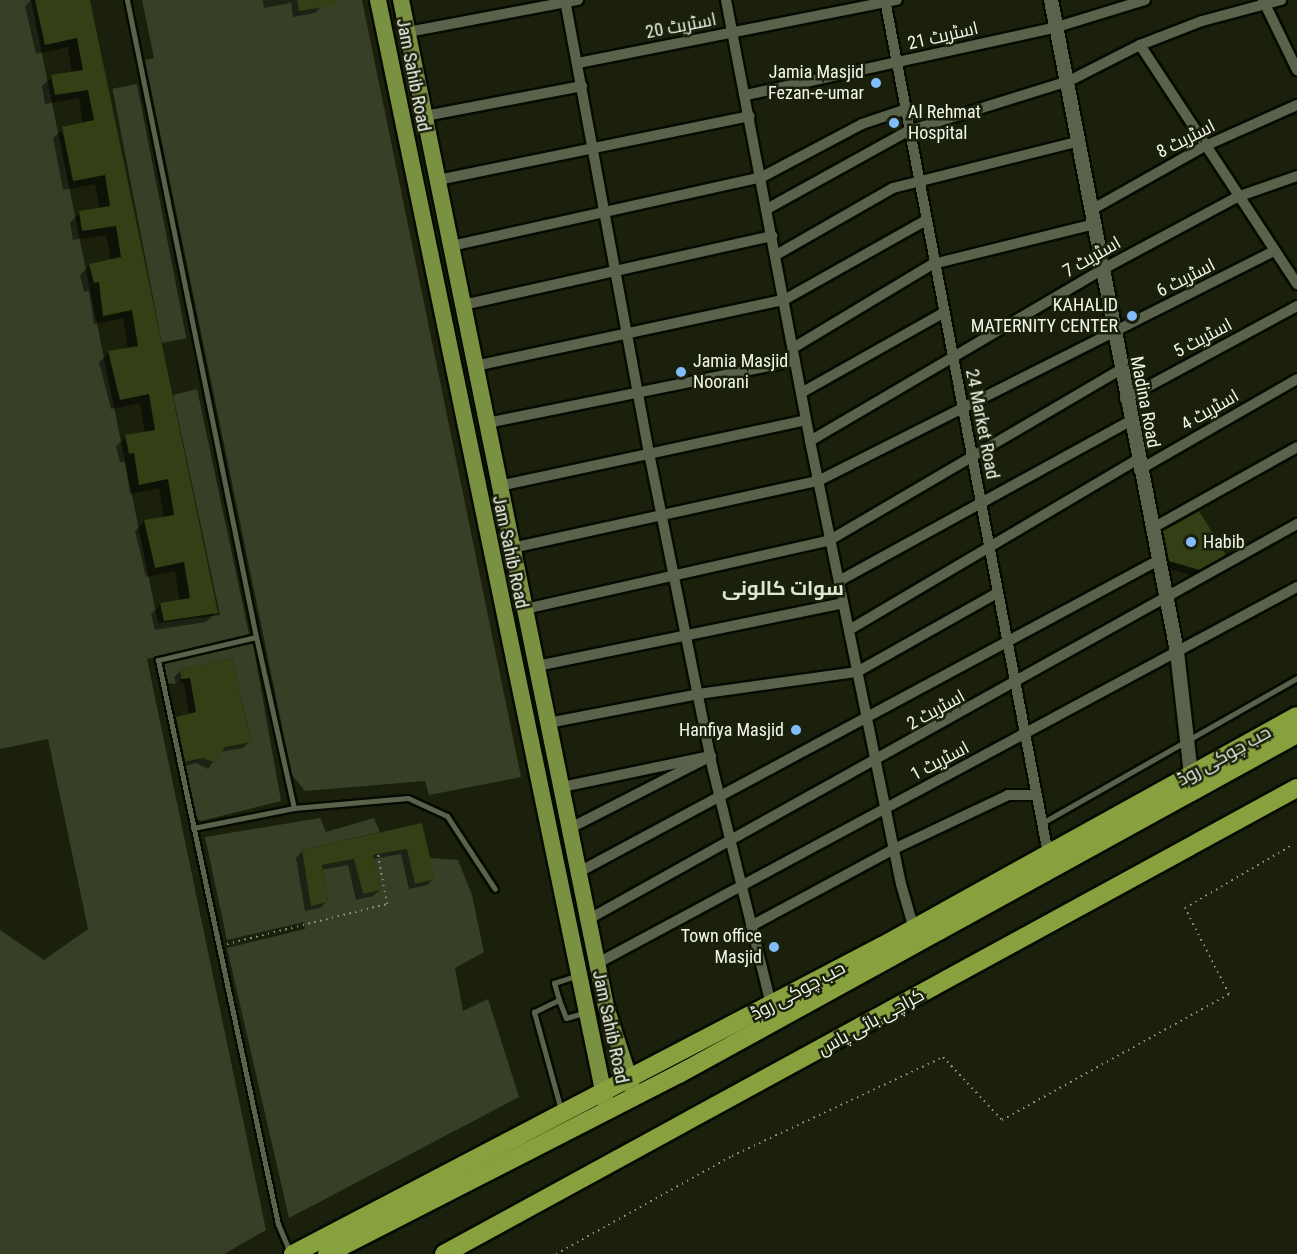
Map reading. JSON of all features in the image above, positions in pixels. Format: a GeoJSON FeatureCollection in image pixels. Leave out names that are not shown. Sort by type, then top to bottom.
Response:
{"type":"FeatureCollection","features":[{"type":"Feature","properties":{"kind":"highway","name":"حب چوکی روڈ"},"geometry":{"type":"LineString","coordinates":[[632,1088],[771,1005],[1297,716]]}},
{"type":"Feature","properties":{"kind":"highway","name":"حب چوکی روڈ"},"geometry":{"type":"LineString","coordinates":[[327,1254],[605,1102],[1297,734]]}},
{"type":"Feature","properties":{"kind":"highway","name":"کراچی بائی پاس"},"geometry":{"type":"LineString","coordinates":[[444,1254],[1297,788]]}},
{"type":"Feature","properties":{"kind":"highway","name":"حب چوکی روڈ"},"geometry":{"type":"LineString","coordinates":[[291,1254],[563,1115],[605,1102]]}},
{"type":"Feature","properties":{"kind":"main road","name":"Jam Sahib Road"},"geometry":{"type":"LineString","coordinates":[[378,0],[605,1102]]}},
{"type":"Feature","properties":{"kind":"main road","name":"Jam Sahib Road"},"geometry":{"type":"LineString","coordinates":[[401,0],[606,1008],[632,1088]]}},
{"type":"Feature","properties":{"kind":"street"},"geometry":{"type":"LineString","coordinates":[[408,32],[578,0]]}},
{"type":"Feature","properties":{"kind":"street"},"geometry":{"type":"LineString","coordinates":[[726,0],[762,177],[818,481],[894,849],[914,928]]}},
{"type":"Feature","properties":{"kind":"street","name":"Madina Road"},"geometry":{"type":"LineString","coordinates":[[1051,0],[1093,209],[1125,399],[1150,529],[1177,652],[1191,774]]}},
{"type":"Feature","properties":{"kind":"street","name":"اسٹریٹ 21"},"geometry":{"type":"LineString","coordinates":[[746,95],[1057,27],[1145,0]]}},
{"type":"Feature","properties":{"kind":"street"},"geometry":{"type":"LineString","coordinates":[[767,209],[908,131],[1069,81],[1140,45],[1202,21],[1265,2],[1281,0]]}},
{"type":"Feature","properties":{"kind":"street"},"geometry":{"type":"LineString","coordinates":[[566,1],[649,453],[686,636],[719,795],[771,1005]]}},
{"type":"Feature","properties":{"kind":"street","name":"اسٹریٹ 20"},"geometry":{"type":"LineString","coordinates":[[578,63],[889,1]]}},
{"type":"Feature","properties":{"kind":"street","name":"24 Market Road"},"geometry":{"type":"LineString","coordinates":[[889,1],[896,63],[917,180],[1048,854]]}},
{"type":"Feature","properties":{"kind":"street"},"geometry":{"type":"LineString","coordinates":[[1265,2],[1297,70]]}},
{"type":"Feature","properties":{"kind":"street"},"geometry":{"type":"LineString","coordinates":[[1140,45],[1237,197],[1297,284]]}},
{"type":"Feature","properties":{"kind":"street"},"geometry":{"type":"LineString","coordinates":[[425,116],[582,86]]}},
{"type":"Feature","properties":{"kind":"street","name":"اسٹریٹ 8"},"geometry":{"type":"LineString","coordinates":[[1093,209],[1205,146],[1297,105]]}},
{"type":"Feature","properties":{"kind":"street"},"geometry":{"type":"LineString","coordinates":[[451,246],[762,177],[862,124],[904,110]]}},
{"type":"Feature","properties":{"kind":"street"},"geometry":{"type":"LineString","coordinates":[[438,180],[750,116]]}},
{"type":"Feature","properties":{"kind":"street"},"geometry":{"type":"LineString","coordinates":[[776,255],[893,188],[917,180],[1080,141]]}},
{"type":"Feature","properties":{"kind":"street","name":"اسٹریٹ 7"},"geometry":{"type":"LineString","coordinates":[[810,441],[1103,269],[1237,197],[1297,176]]}},
{"type":"Feature","properties":{"kind":"street"},"geometry":{"type":"LineString","coordinates":[[475,366],[784,300],[925,221]]}},
{"type":"Feature","properties":{"kind":"street"},"geometry":{"type":"LineString","coordinates":[[793,348],[933,264],[1095,224]]}},
{"type":"Feature","properties":{"kind":"street"},"geometry":{"type":"LineString","coordinates":[[463,305],[772,236]]}},
{"type":"Feature","properties":{"kind":"street","name":"اسٹریٹ 6"},"geometry":{"type":"LineString","coordinates":[[512,548],[818,481],[962,407],[1114,334],[1274,251]]}},
{"type":"Feature","properties":{"kind":"street","name":"اسٹریٹ 5"},"geometry":{"type":"LineString","coordinates":[[1125,399],[1297,306]]}},
{"type":"Feature","properties":{"kind":"street"},"geometry":{"type":"LineString","coordinates":[[801,393],[943,313]]}},
{"type":"Feature","properties":{"kind":"street"},"geometry":{"type":"LineString","coordinates":[[487,423],[795,361]]}},
{"type":"Feature","properties":{"kind":"street"},"geometry":{"type":"LineString","coordinates":[[525,609],[830,540],[1120,370]]}},
{"type":"Feature","properties":{"kind":"street","name":"اسٹریٹ 4"},"geometry":{"type":"LineString","coordinates":[[849,630],[988,547],[1297,379]]}},
{"type":"Feature","properties":{"kind":"street"},"geometry":{"type":"LineString","coordinates":[[499,486],[806,420]]}},
{"type":"Feature","properties":{"kind":"street"},"geometry":{"type":"LineString","coordinates":[[839,581],[1130,420]]}},
{"type":"Feature","properties":{"kind":"street"},"geometry":{"type":"LineString","coordinates":[[1150,529],[1297,447]]}},
{"type":"Feature","properties":{"kind":"street","name":"اسٹریٹ 2"},"geometry":{"type":"LineString","coordinates":[[589,919],[731,843],[1166,601],[1297,524]]}},
{"type":"Feature","properties":{"kind":"street"},"geometry":{"type":"LineString","coordinates":[[579,872],[866,715],[1157,561]]}},
{"type":"Feature","properties":{"kind":"street","name":"اسٹریٹ 1"},"geometry":{"type":"LineString","coordinates":[[598,963],[886,810],[1297,586]]}},
{"type":"Feature","properties":{"kind":"street"},"geometry":{"type":"LineString","coordinates":[[548,723],[698,694],[857,672],[997,593]]}},
{"type":"Feature","properties":{"kind":"street"},"geometry":{"type":"LineString","coordinates":[[537,666],[843,603]]}},
{"type":"Feature","properties":{"kind":"street"},"geometry":{"type":"LineString","coordinates":[[562,788],[711,756]]}},
{"type":"Feature","properties":{"kind":"street"},"geometry":{"type":"LineString","coordinates":[[570,828],[711,756]]}},
{"type":"Feature","properties":{"kind":"street"},"geometry":{"type":"LineString","coordinates":[[751,926],[894,849],[1008,795],[1036,795]]}},
{"type":"Feature","properties":{"kind":"lane"},"geometry":{"type":"LineString","coordinates":[[127,0],[256,637],[294,808]]}},
{"type":"Feature","properties":{"kind":"lane"},"geometry":{"type":"LineString","coordinates":[[256,637],[158,660],[278,1224],[291,1254]]}},
{"type":"Feature","properties":{"kind":"lane"},"geometry":{"type":"LineString","coordinates":[[1042,823],[1297,678]]}},
{"type":"Feature","properties":{"kind":"lane"},"geometry":{"type":"LineString","coordinates":[[193,828],[294,808],[408,798],[447,816],[495,889]]}},
{"type":"Feature","properties":{"kind":"lane"},"geometry":{"type":"LineString","coordinates":[[579,975],[554,984],[566,1018],[586,1012]]}},
{"type":"Feature","properties":{"kind":"lane"},"geometry":{"type":"LineString","coordinates":[[559,1000],[534,1012],[563,1115]]}},
{"type":"Feature","properties":{"kind":"path"},"geometry":{"type":"LineString","coordinates":[[556,1254],[732,1155],[943,1057],[1002,1120],[1116,1057],[1229,994],[1185,908],[1292,845]]}},
{"type":"Feature","properties":{"kind":"path"},"geometry":{"type":"LineString","coordinates":[[218,946],[387,904],[378,854]]}},
{"type":"Feature","properties":{"kind":"green space"},"geometry":{"type":"Polygon","coordinates":[[[0,0],[31,0],[158,623],[220,615],[173,395],[197,389],[249,634],[147,659],[266,1230],[224,1254],[0,1254],[0,930],[44,960],[88,929],[48,739],[0,749],[0,0]]]}},
{"type":"Feature","properties":{"kind":"green space"},"geometry":{"type":"Polygon","coordinates":[[[142,0],[362,0],[521,777],[429,795],[425,781],[305,791],[292,775],[145,60],[154,58],[142,0]]]}},
{"type":"Feature","properties":{"kind":"green space"},"geometry":{"type":"Polygon","coordinates":[[[137,84],[186,338],[162,343],[112,89],[137,84]]]}},
{"type":"Feature","properties":{"kind":"green space"},"geometry":{"type":"Polygon","coordinates":[[[248,643],[253,644],[281,801],[201,821],[194,817],[183,763],[205,758],[215,763],[225,747],[251,741],[232,658],[180,669],[181,683],[175,684],[166,683],[162,667],[171,659],[248,643]]]}},
{"type":"Feature","properties":{"kind":"green space"},"geometry":{"type":"Polygon","coordinates":[[[320,818],[326,832],[374,818],[380,832],[302,850],[312,905],[328,902],[322,865],[354,859],[363,894],[381,890],[373,855],[407,849],[430,858],[458,860],[472,895],[484,952],[455,968],[463,1011],[488,999],[519,1097],[289,1218],[227,948],[305,929],[304,922],[227,940],[205,837],[320,818]]]}},
{"type":"Feature","properties":{"kind":"building"},"geometry":{"type":"Polygon","coordinates":[[[35,0],[90,0],[218,613],[164,621],[160,603],[190,598],[184,562],[155,568],[144,520],[174,515],[168,479],[139,485],[134,453],[129,454],[125,435],[155,430],[149,394],[120,400],[108,351],[138,346],[132,310],[103,316],[99,282],[94,283],[89,264],[121,257],[116,226],[82,231],[79,211],[110,206],[105,175],[73,181],[62,127],[94,120],[88,90],[55,95],[51,75],[83,70],[77,38],[45,45],[35,0]]]}},
{"type":"Feature","properties":{"kind":"building"},"geometry":{"type":"Polygon","coordinates":[[[297,0],[335,0],[335,5],[299,11],[297,0]]]}},
{"type":"Feature","properties":{"kind":"building","name":"Habib"},"geometry":{"type":"Polygon","coordinates":[[[1199,511],[1226,555],[1199,570],[1169,561],[1163,531],[1199,511]]]}},
{"type":"Feature","properties":{"kind":"building"},"geometry":{"type":"Polygon","coordinates":[[[232,658],[251,742],[225,747],[215,763],[203,758],[185,762],[176,717],[196,712],[190,678],[181,679],[180,669],[232,658]]]}},
{"type":"Feature","properties":{"kind":"building"},"geometry":{"type":"Polygon","coordinates":[[[422,823],[435,879],[415,884],[407,849],[373,855],[381,890],[363,894],[354,859],[322,865],[328,902],[311,906],[302,850],[422,823]]]}},
{"type":"Feature","properties":{"kind":"place","name":"Jamia Masjid Fezan-e-umar"},"geometry":{"type":"Point","coordinates":[876,83]}},
{"type":"Feature","properties":{"kind":"place","name":"Al Rehmat Hospital"},"geometry":{"type":"Point","coordinates":[894,123]}},
{"type":"Feature","properties":{"kind":"place","name":"KAHALID MATERNITY CENTER"},"geometry":{"type":"Point","coordinates":[1132,316]}},
{"type":"Feature","properties":{"kind":"place","name":"Jamia Masjid Noorani"},"geometry":{"type":"Point","coordinates":[681,372]}},
{"type":"Feature","properties":{"kind":"place","name":"Habib"},"geometry":{"type":"Point","coordinates":[1191,542]}},
{"type":"Feature","properties":{"kind":"place","name":"Hanfiya Masjid"},"geometry":{"type":"Point","coordinates":[796,730]}},
{"type":"Feature","properties":{"kind":"place","name":"Town office Masjid"},"geometry":{"type":"Point","coordinates":[774,947]}},
{"type":"Feature","properties":{"kind":"district","name":"سوات کالونی"},"geometry":{"type":"Point","coordinates":[783,588]}}]}
